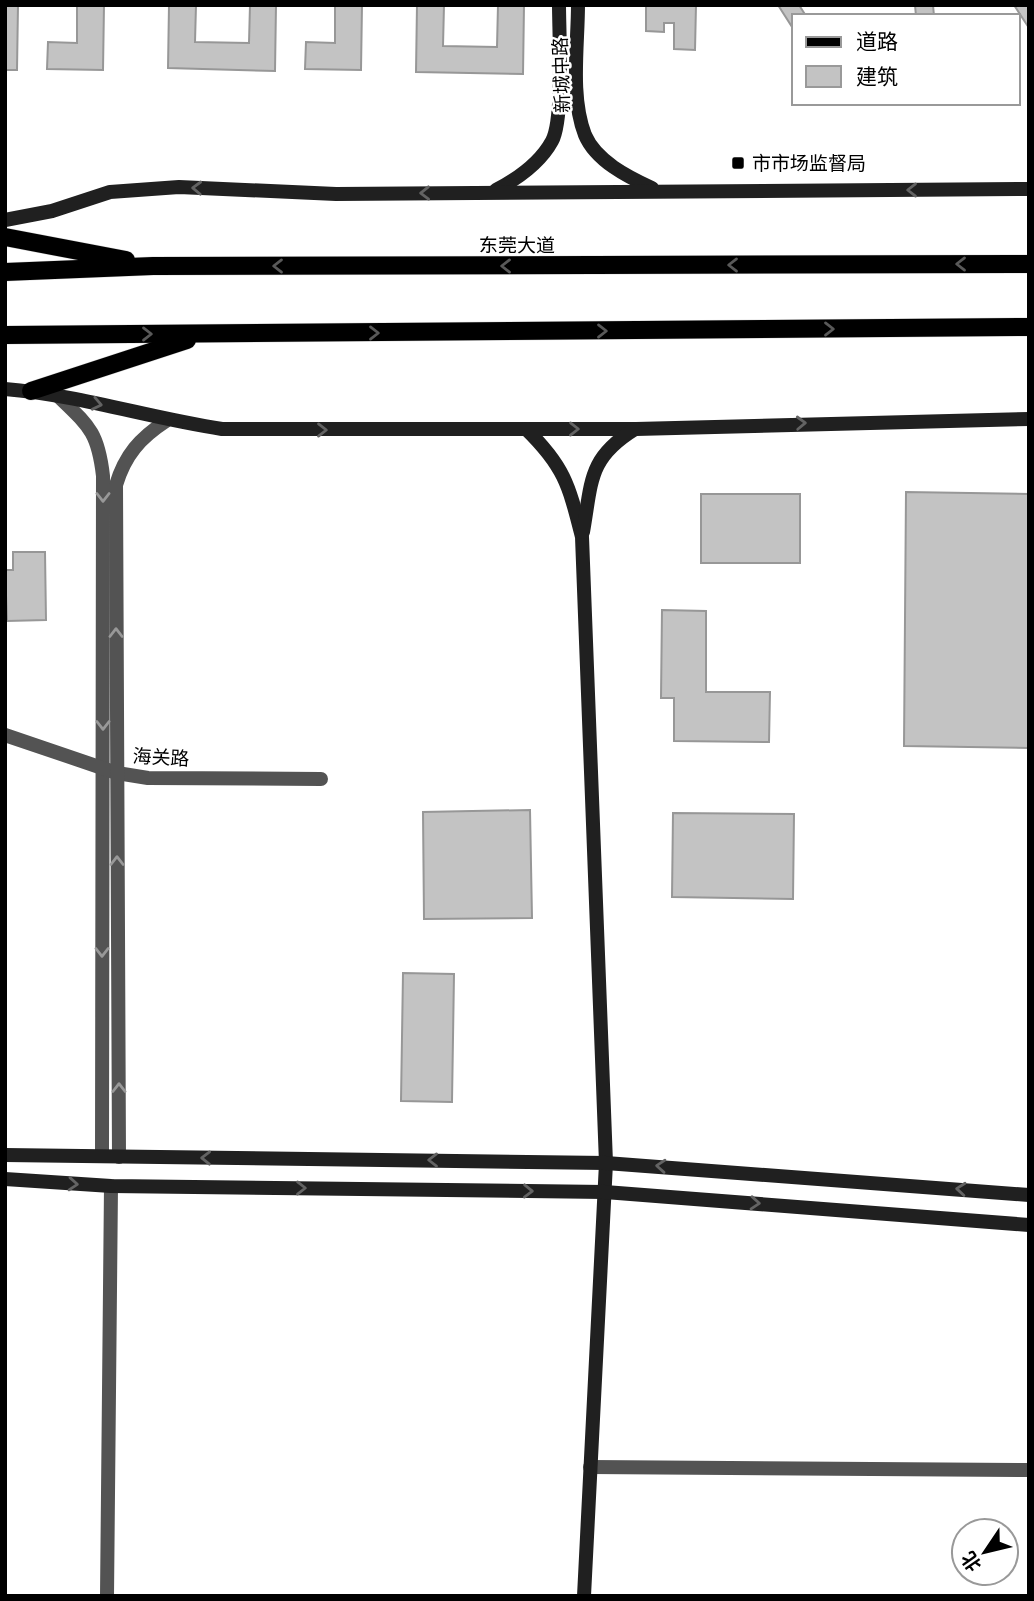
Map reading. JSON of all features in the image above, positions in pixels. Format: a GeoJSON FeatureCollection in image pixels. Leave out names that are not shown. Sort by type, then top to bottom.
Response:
{"type":"FeatureCollection","features":[{"type":"Feature","properties":{"kind":"main road"},"geometry":{"type":"LineString","coordinates":[[5,237],[153,266]]}},
{"type":"Feature","properties":{"kind":"main road","name":"东莞大道"},"geometry":{"type":"LineString","coordinates":[[5,272],[153,266],[1029,264]]}},
{"type":"Feature","properties":{"kind":"main road"},"geometry":{"type":"LineString","coordinates":[[5,335],[1029,327]]}},
{"type":"Feature","properties":{"kind":"main road"},"geometry":{"type":"LineString","coordinates":[[31,391],[205,334]]}},
{"type":"Feature","properties":{"kind":"street","name":"新城中路"},"geometry":{"type":"LineString","coordinates":[[493,192],[516,179],[554,139],[558,105],[559,5]]}},
{"type":"Feature","properties":{"kind":"street","name":"新城中路"},"geometry":{"type":"LineString","coordinates":[[578,5],[578,103],[586,136],[624,175],[656,190]]}},
{"type":"Feature","properties":{"kind":"street"},"geometry":{"type":"LineString","coordinates":[[5,220],[52,211],[110,192],[179,187],[336,194],[1029,189]]}},
{"type":"Feature","properties":{"kind":"street"},"geometry":{"type":"LineString","coordinates":[[5,389],[31,391],[166,421],[222,429],[636,429],[1029,419]]}},
{"type":"Feature","properties":{"kind":"street"},"geometry":{"type":"LineString","coordinates":[[58,396],[86,424],[99,444],[103,476],[119,1157]]}},
{"type":"Feature","properties":{"kind":"street"},"geometry":{"type":"LineString","coordinates":[[102,1156],[116,485],[130,451],[166,421]]}},
{"type":"Feature","properties":{"kind":"street"},"geometry":{"type":"LineString","coordinates":[[526,429],[553,455],[566,478],[582,537]]}},
{"type":"Feature","properties":{"kind":"street"},"geometry":{"type":"LineString","coordinates":[[584,1596],[606,1163],[582,537],[593,475],[603,453],[636,429]]}},
{"type":"Feature","properties":{"kind":"street","name":"海关路"},"geometry":{"type":"LineString","coordinates":[[5,735],[110,770],[148,778],[321,779]]}},
{"type":"Feature","properties":{"kind":"street"},"geometry":{"type":"LineString","coordinates":[[5,1155],[606,1163],[1029,1195]]}},
{"type":"Feature","properties":{"kind":"street"},"geometry":{"type":"LineString","coordinates":[[5,1179],[111,1186],[605,1192],[1029,1225]]}},
{"type":"Feature","properties":{"kind":"street"},"geometry":{"type":"LineString","coordinates":[[107,1596],[111,1186]]}},
{"type":"Feature","properties":{"kind":"street"},"geometry":{"type":"LineString","coordinates":[[590,1467],[1029,1471]]}},
{"type":"Feature","properties":{"kind":"building"},"geometry":{"type":"Polygon","coordinates":[[[5,5],[18,5],[17,70],[5,70],[5,5]]]}},
{"type":"Feature","properties":{"kind":"building"},"geometry":{"type":"Polygon","coordinates":[[[77,5],[104,5],[103,70],[47,69],[48,42],[77,43],[77,5]]]}},
{"type":"Feature","properties":{"kind":"building"},"geometry":{"type":"Polygon","coordinates":[[[169,5],[196,5],[195,42],[249,43],[250,5],[276,5],[275,71],[168,68],[169,5]]]}},
{"type":"Feature","properties":{"kind":"building"},"geometry":{"type":"Polygon","coordinates":[[[335,5],[362,5],[361,70],[305,69],[306,42],[335,43],[335,5]]]}},
{"type":"Feature","properties":{"kind":"building"},"geometry":{"type":"Polygon","coordinates":[[[417,5],[444,5],[443,46],[497,47],[498,5],[524,5],[523,74],[416,72],[417,5]]]}},
{"type":"Feature","properties":{"kind":"building"},"geometry":{"type":"Polygon","coordinates":[[[646,5],[696,5],[695,50],[674,49],[674,23],[664,23],[664,32],[646,31],[646,5]]]}},
{"type":"Feature","properties":{"kind":"building"},"geometry":{"type":"Polygon","coordinates":[[[778,5],[799,5],[805,14],[792,14],[792,27],[778,5]]]}},
{"type":"Feature","properties":{"kind":"building"},"geometry":{"type":"Polygon","coordinates":[[[915,5],[933,5],[934,14],[916,14],[915,5]]]}},
{"type":"Feature","properties":{"kind":"building"},"geometry":{"type":"Polygon","coordinates":[[[1014,5],[1029,5],[1029,28],[1020,14],[1014,5]]]}},
{"type":"Feature","properties":{"kind":"building"},"geometry":{"type":"Polygon","coordinates":[[[906,492],[1029,494],[1029,748],[904,746],[906,492]]]}},
{"type":"Feature","properties":{"kind":"building"},"geometry":{"type":"Polygon","coordinates":[[[701,494],[800,494],[800,563],[701,563],[701,494]]]}},
{"type":"Feature","properties":{"kind":"building"},"geometry":{"type":"Polygon","coordinates":[[[13,552],[45,552],[46,620],[7,621],[5,570],[13,570],[13,552]]]}},
{"type":"Feature","properties":{"kind":"building"},"geometry":{"type":"Polygon","coordinates":[[[662,610],[706,611],[706,692],[770,692],[769,742],[674,741],[674,698],[661,698],[662,610]]]}},
{"type":"Feature","properties":{"kind":"building"},"geometry":{"type":"Polygon","coordinates":[[[530,810],[532,918],[424,919],[423,812],[530,810]]]}},
{"type":"Feature","properties":{"kind":"building"},"geometry":{"type":"Polygon","coordinates":[[[673,813],[794,814],[793,899],[672,897],[673,813]]]}},
{"type":"Feature","properties":{"kind":"building"},"geometry":{"type":"Polygon","coordinates":[[[403,973],[454,974],[452,1102],[401,1101],[403,973]]]}},
{"type":"Feature","properties":{"kind":"place","name":"市市场监督局"},"geometry":{"type":"Point","coordinates":[738,163]}}]}
